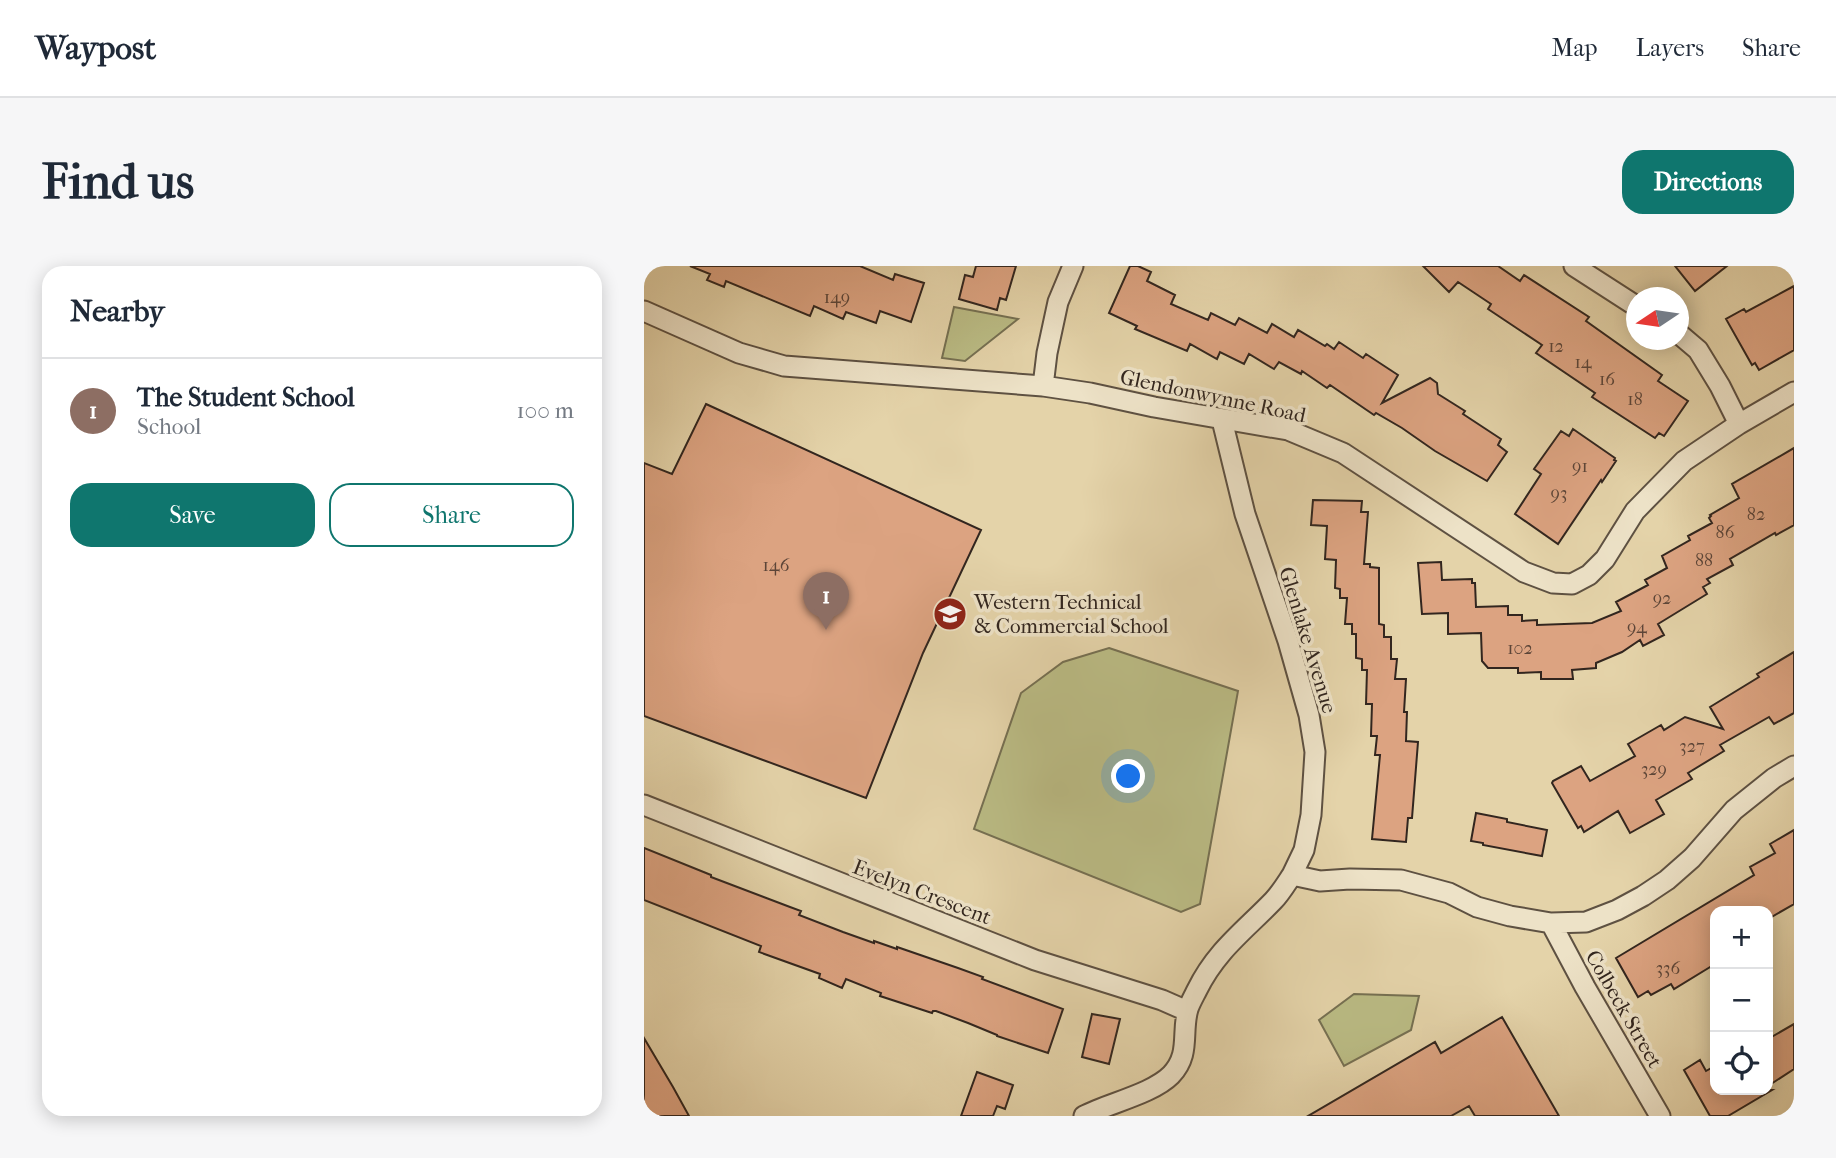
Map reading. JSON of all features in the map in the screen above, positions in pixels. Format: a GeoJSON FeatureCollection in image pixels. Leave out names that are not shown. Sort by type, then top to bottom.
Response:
{"type":"FeatureCollection","features":[{"type":"Feature","properties":{"kind":"street"},"geometry":{"type":"LineString","coordinates":[[1043,386],[1058,302],[1073,266]]}},
{"type":"Feature","properties":{"kind":"street"},"geometry":{"type":"LineString","coordinates":[[1574,266],[1626,300]]}},
{"type":"Feature","properties":{"kind":"street","name":"Glendonwynne Road"},"geometry":{"type":"LineString","coordinates":[[644,311],[739,353],[783,366],[1043,386],[1288,430],[1343,453],[1524,572],[1553,583],[1572,584],[1589,575],[1605,559],[1635,511],[1684,461],[1739,424],[1794,392]]}},
{"type":"Feature","properties":{"kind":"street"},"geometry":{"type":"LineString","coordinates":[[1689,342],[1698,350],[1720,386],[1739,424]]}},
{"type":"Feature","properties":{"kind":"street","name":"Glenlake Avenue"},"geometry":{"type":"LineString","coordinates":[[1187,1011],[1209,968],[1240,931],[1275,900],[1292,875],[1304,850],[1311,815],[1315,752],[1310,715],[1245,514],[1223,420]]}},
{"type":"Feature","properties":{"kind":"street"},"geometry":{"type":"LineString","coordinates":[[1292,875],[1320,881],[1350,878],[1401,880],[1449,893],[1477,907],[1510,916],[1551,923],[1586,922],[1617,910],[1667,880],[1692,858],[1734,810],[1774,778],[1794,766]]}},
{"type":"Feature","properties":{"kind":"street","name":"Evelyn Crescent"},"geometry":{"type":"LineString","coordinates":[[644,805],[1035,960],[1162,1000],[1187,1011]]}},
{"type":"Feature","properties":{"kind":"street","name":"Colbeck Street"},"geometry":{"type":"LineString","coordinates":[[1551,923],[1660,1116]]}},
{"type":"Feature","properties":{"kind":"street"},"geometry":{"type":"LineString","coordinates":[[1084,1116],[1168,1078],[1178,1066],[1184,1050],[1187,1011]]}},
{"type":"Feature","properties":{"kind":"green space"},"geometry":{"type":"Polygon","coordinates":[[[954,307],[1018,319],[965,361],[942,358],[954,307]]]}},
{"type":"Feature","properties":{"kind":"green space"},"geometry":{"type":"Polygon","coordinates":[[[1109,648],[1238,691],[1200,904],[1181,912],[974,829],[1021,693],[1063,662],[1109,648]]]}},
{"type":"Feature","properties":{"kind":"green space"},"geometry":{"type":"Polygon","coordinates":[[[1354,994],[1419,996],[1411,1030],[1344,1066],[1319,1020],[1354,994]]]}},
{"type":"Feature","properties":{"kind":"building"},"geometry":{"type":"Polygon","coordinates":[[[690,266],[860,266],[893,280],[895,274],[924,283],[911,322],[880,311],[876,323],[846,312],[843,319],[814,306],[810,316],[726,281],[724,287],[707,280],[710,274],[690,266]]]}},
{"type":"Feature","properties":{"kind":"building"},"geometry":{"type":"Polygon","coordinates":[[[976,266],[1016,266],[1006,300],[1000,298],[997,310],[959,299],[965,275],[973,277],[976,266]]]}},
{"type":"Feature","properties":{"kind":"building"},"geometry":{"type":"Polygon","coordinates":[[[1130,266],[1138,266],[1151,272],[1147,281],[1175,295],[1171,304],[1208,320],[1211,313],[1235,325],[1239,318],[1267,333],[1272,324],[1294,337],[1298,330],[1325,346],[1327,344],[1334,349],[1339,342],[1363,358],[1366,354],[1398,375],[1382,403],[1430,378],[1437,383],[1438,394],[1501,439],[1498,445],[1507,452],[1487,481],[1402,428],[1376,413],[1374,415],[1330,385],[1327,388],[1302,371],[1301,374],[1279,362],[1274,369],[1249,354],[1244,364],[1220,352],[1217,359],[1190,344],[1187,351],[1135,329],[1137,326],[1109,313],[1130,266]]]}},
{"type":"Feature","properties":{"kind":"building"},"geometry":{"type":"Polygon","coordinates":[[[1423,266],[1498,266],[1520,281],[1524,275],[1589,317],[1586,321],[1662,375],[1658,381],[1688,401],[1664,436],[1659,433],[1655,438],[1592,397],[1595,393],[1536,353],[1542,345],[1488,309],[1491,304],[1458,282],[1449,292],[1423,266]]]}},
{"type":"Feature","properties":{"kind":"building"},"geometry":{"type":"Polygon","coordinates":[[[1675,266],[1727,266],[1695,291],[1675,266]]]}},
{"type":"Feature","properties":{"kind":"building"},"geometry":{"type":"Polygon","coordinates":[[[1794,286],[1794,350],[1759,370],[1755,363],[1752,365],[1726,319],[1744,309],[1746,312],[1794,286]]]}},
{"type":"Feature","properties":{"kind":"building"},"geometry":{"type":"Polygon","coordinates":[[[706,404],[981,530],[923,653],[866,798],[644,716],[644,463],[672,474],[706,404]]]}},
{"type":"Feature","properties":{"kind":"building"},"geometry":{"type":"Polygon","coordinates":[[[1573,429],[1616,461],[1558,544],[1515,514],[1541,474],[1534,469],[1561,431],[1569,436],[1573,429]]]}},
{"type":"Feature","properties":{"kind":"building"},"geometry":{"type":"Polygon","coordinates":[[[1794,448],[1794,525],[1730,559],[1733,565],[1707,579],[1710,583],[1703,587],[1707,594],[1658,624],[1664,635],[1643,646],[1640,640],[1622,652],[1596,663],[1596,668],[1572,670],[1573,679],[1541,679],[1541,672],[1518,673],[1518,668],[1488,668],[1482,661],[1481,633],[1448,634],[1448,613],[1422,614],[1418,563],[1441,562],[1442,580],[1472,579],[1472,583],[1475,583],[1476,607],[1508,606],[1508,615],[1522,615],[1522,621],[1537,620],[1537,625],[1592,623],[1621,611],[1616,602],[1648,585],[1645,580],[1667,568],[1662,556],[1690,540],[1688,536],[1712,523],[1710,515],[1739,498],[1732,484],[1794,448]]]}},
{"type":"Feature","properties":{"kind":"building"},"geometry":{"type":"Polygon","coordinates":[[[1313,500],[1362,501],[1361,512],[1368,512],[1364,564],[1379,568],[1379,624],[1384,625],[1384,637],[1391,637],[1391,659],[1397,659],[1395,679],[1406,679],[1406,741],[1418,742],[1412,818],[1408,818],[1406,842],[1372,839],[1380,755],[1375,755],[1377,736],[1371,736],[1372,704],[1366,704],[1367,670],[1362,670],[1362,659],[1356,658],[1356,634],[1352,634],[1352,624],[1345,624],[1347,598],[1340,598],[1340,589],[1335,588],[1336,560],[1325,559],[1327,526],[1311,525],[1313,500]]]}},
{"type":"Feature","properties":{"kind":"building"},"geometry":{"type":"Polygon","coordinates":[[[1794,652],[1794,713],[1774,724],[1769,717],[1720,745],[1724,751],[1688,773],[1692,779],[1656,800],[1664,814],[1630,833],[1618,811],[1584,832],[1581,826],[1578,828],[1553,781],[1581,766],[1590,781],[1635,756],[1628,744],[1661,725],[1664,730],[1685,717],[1723,729],[1710,707],[1794,652]]]}},
{"type":"Feature","properties":{"kind":"building"},"geometry":{"type":"Polygon","coordinates":[[[1476,813],[1547,830],[1542,856],[1471,841],[1476,813]]]}},
{"type":"Feature","properties":{"kind":"building"},"geometry":{"type":"Polygon","coordinates":[[[1794,830],[1794,904],[1773,916],[1773,906],[1710,906],[1710,967],[1674,989],[1671,984],[1651,995],[1648,991],[1638,997],[1616,958],[1754,875],[1750,867],[1775,853],[1770,844],[1794,830]]]}},
{"type":"Feature","properties":{"kind":"building"},"geometry":{"type":"Polygon","coordinates":[[[644,848],[801,911],[799,915],[843,932],[958,968],[1063,1009],[1048,1053],[936,1011],[932,1013],[880,996],[881,993],[846,979],[842,988],[819,978],[820,974],[759,952],[761,946],[644,900],[644,848]]]}},
{"type":"Feature","properties":{"kind":"building"},"geometry":{"type":"Polygon","coordinates":[[[1092,1014],[1120,1019],[1109,1064],[1082,1057],[1092,1014]]]}},
{"type":"Feature","properties":{"kind":"building"},"geometry":{"type":"Polygon","coordinates":[[[1502,1017],[1559,1116],[1475,1116],[1469,1106],[1451,1116],[1308,1116],[1435,1042],[1441,1053],[1502,1017]]]}},
{"type":"Feature","properties":{"kind":"building"},"geometry":{"type":"Polygon","coordinates":[[[1794,1024],[1794,1069],[1773,1083],[1773,1036],[1794,1024]]]}},
{"type":"Feature","properties":{"kind":"building"},"geometry":{"type":"Polygon","coordinates":[[[644,1038],[673,1087],[689,1116],[644,1116],[644,1038]]]}},
{"type":"Feature","properties":{"kind":"building"},"geometry":{"type":"Polygon","coordinates":[[[1700,1060],[1706,1071],[1710,1069],[1710,1095],[1764,1095],[1728,1116],[1710,1116],[1684,1070],[1700,1060]]]}},
{"type":"Feature","properties":{"kind":"building"},"geometry":{"type":"Polygon","coordinates":[[[977,1072],[1013,1085],[1005,1109],[997,1106],[993,1116],[961,1116],[977,1072]]]}},
{"type":"Feature","properties":{"kind":"place","name":"Western Technical & Commercial School"},"geometry":{"type":"Point","coordinates":[950,614]}},
{"type":"Feature","properties":{"kind":"place","name":"The Student School"},"geometry":{"type":"Point","coordinates":[826,630]}}]}
